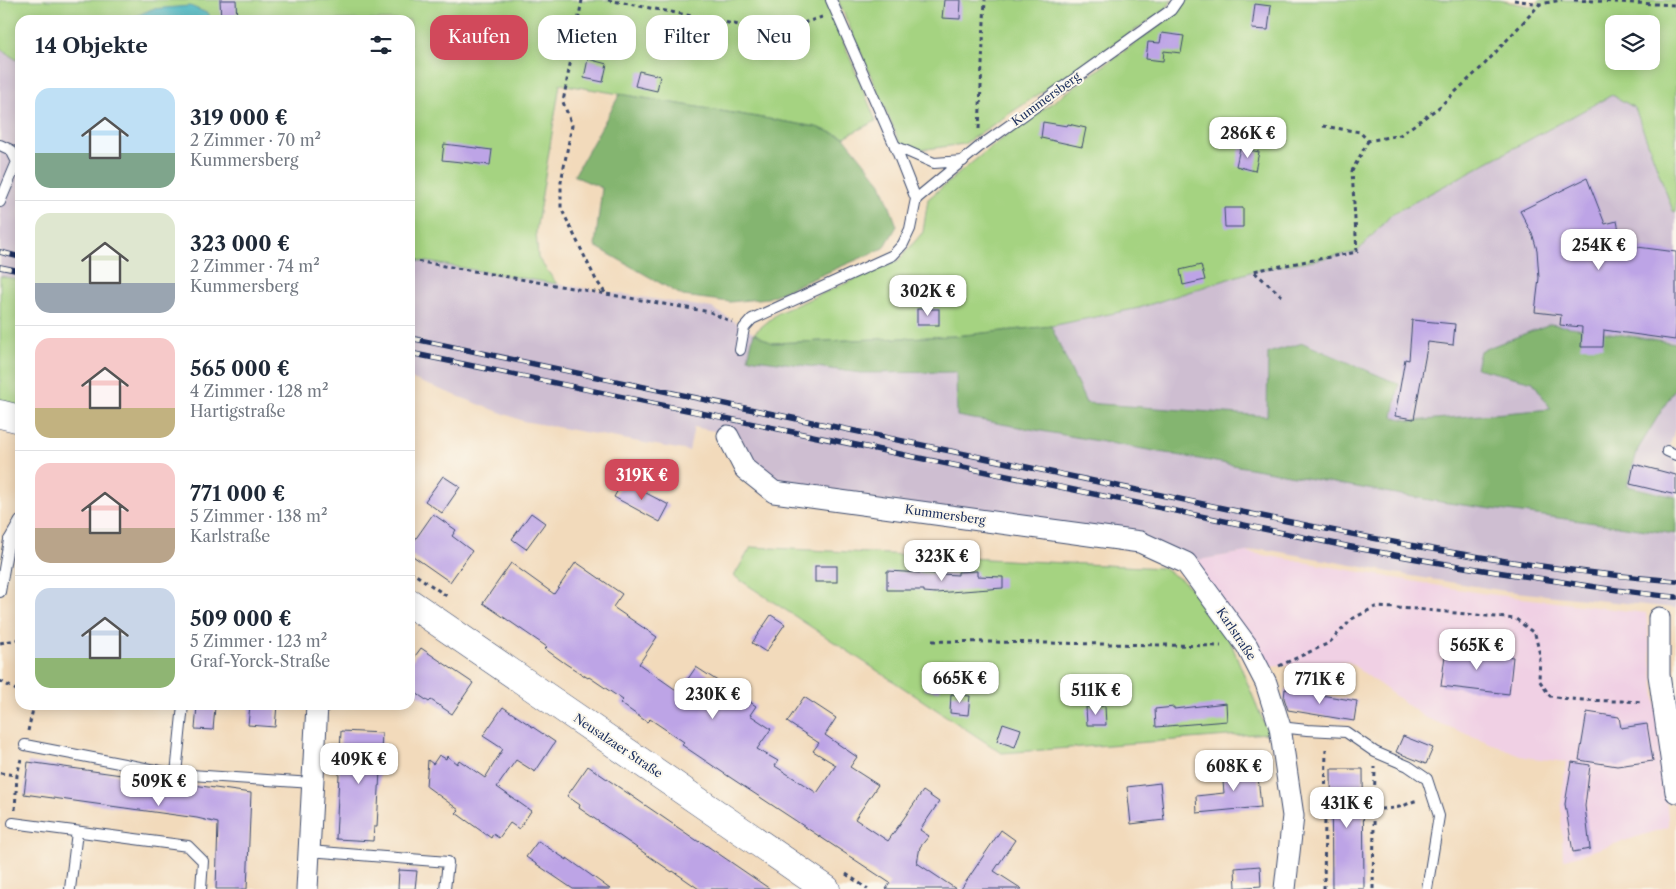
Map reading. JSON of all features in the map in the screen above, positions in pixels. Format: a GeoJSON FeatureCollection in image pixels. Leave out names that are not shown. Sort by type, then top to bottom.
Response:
{"type":"FeatureCollection","features":[{"type":"Feature","properties":{"kind":"main road"},"geometry":{"type":"LineString","coordinates":[[0,414],[15,417]]}},
{"type":"Feature","properties":{"kind":"main road","name":"Neusalzaer Straße"},"geometry":{"type":"LineString","coordinates":[[415,606],[826,889]]}},
{"type":"Feature","properties":{"kind":"street","name":"Kummersberg"},"geometry":{"type":"LineString","coordinates":[[728,436],[745,469],[774,492],[1140,542],[1186,563]]}},
{"type":"Feature","properties":{"kind":"street","name":"Karlstraße"},"geometry":{"type":"LineString","coordinates":[[1186,563],[1246,646],[1266,683],[1280,727],[1293,816],[1285,889]]}},
{"type":"Feature","properties":{"kind":"street"},"geometry":{"type":"LineString","coordinates":[[1658,618],[1659,675],[1676,792]]}},
{"type":"Feature","properties":{"kind":"street"},"geometry":{"type":"LineString","coordinates":[[307,889],[317,710]]}},
{"type":"Feature","properties":{"kind":"lane"},"geometry":{"type":"LineString","coordinates":[[740,350],[744,328],[752,319],[892,255],[904,244],[910,229],[916,200],[895,146],[831,0]]}},
{"type":"Feature","properties":{"kind":"lane","name":"Kummersberg"},"geometry":{"type":"LineString","coordinates":[[916,200],[978,148],[1171,10],[1178,0]]}},
{"type":"Feature","properties":{"kind":"lane"},"geometry":{"type":"LineString","coordinates":[[0,144],[11,150],[15,158]]}},
{"type":"Feature","properties":{"kind":"lane"},"geometry":{"type":"LineString","coordinates":[[895,146],[934,163],[963,161]]}},
{"type":"Feature","properties":{"kind":"lane"},"geometry":{"type":"LineString","coordinates":[[0,202],[15,167]]}},
{"type":"Feature","properties":{"kind":"lane"},"geometry":{"type":"LineString","coordinates":[[0,592],[9,540],[15,530]]}},
{"type":"Feature","properties":{"kind":"lane"},"geometry":{"type":"LineString","coordinates":[[9,540],[15,543]]}},
{"type":"Feature","properties":{"kind":"lane"},"geometry":{"type":"LineString","coordinates":[[176,774],[182,710]]}},
{"type":"Feature","properties":{"kind":"lane"},"geometry":{"type":"LineString","coordinates":[[1280,727],[1346,732],[1375,752],[1408,766],[1427,779],[1438,816],[1426,889]]}},
{"type":"Feature","properties":{"kind":"lane"},"geometry":{"type":"LineString","coordinates":[[25,744],[176,774],[312,783]]}},
{"type":"Feature","properties":{"kind":"lane"},"geometry":{"type":"LineString","coordinates":[[13,823],[188,846],[203,861],[201,889]]}},
{"type":"Feature","properties":{"kind":"lane"},"geometry":{"type":"LineString","coordinates":[[70,889],[77,832]]}},
{"type":"Feature","properties":{"kind":"lane"},"geometry":{"type":"LineString","coordinates":[[309,851],[448,862],[445,889]]}},
{"type":"Feature","properties":{"kind":"path"},"geometry":{"type":"LineString","coordinates":[[582,0],[564,102],[572,125],[561,182],[561,208],[596,280],[606,295]]}},
{"type":"Feature","properties":{"kind":"path"},"geometry":{"type":"LineString","coordinates":[[608,0],[776,32],[836,12]]}},
{"type":"Feature","properties":{"kind":"path"},"geometry":{"type":"LineString","coordinates":[[978,148],[985,0]]}},
{"type":"Feature","properties":{"kind":"path"},"geometry":{"type":"LineString","coordinates":[[1514,0],[1540,4],[1562,0]]}},
{"type":"Feature","properties":{"kind":"path"},"geometry":{"type":"LineString","coordinates":[[1574,0],[1676,5]]}},
{"type":"Feature","properties":{"kind":"path"},"geometry":{"type":"LineString","coordinates":[[1368,141],[1400,135],[1438,108],[1482,66],[1540,4]]}},
{"type":"Feature","properties":{"kind":"path"},"geometry":{"type":"LineString","coordinates":[[1323,126],[1360,132],[1368,141]]}},
{"type":"Feature","properties":{"kind":"path"},"geometry":{"type":"LineString","coordinates":[[1282,296],[1253,271],[1357,252],[1352,171],[1368,141]]}},
{"type":"Feature","properties":{"kind":"path"},"geometry":{"type":"LineString","coordinates":[[415,261],[710,312],[744,328]]}},
{"type":"Feature","properties":{"kind":"path"},"geometry":{"type":"LineString","coordinates":[[1262,675],[1329,643],[1352,620],[1375,608],[1416,609],[1516,619],[1535,634],[1540,655],[1539,680],[1550,696],[1572,700],[1663,703]]}},
{"type":"Feature","properties":{"kind":"path"},"geometry":{"type":"LineString","coordinates":[[0,643],[15,640]]}},
{"type":"Feature","properties":{"kind":"path"},"geometry":{"type":"LineString","coordinates":[[932,640],[1246,646]]}},
{"type":"Feature","properties":{"kind":"path"},"geometry":{"type":"LineString","coordinates":[[0,681],[15,689]]}},
{"type":"Feature","properties":{"kind":"path"},"geometry":{"type":"LineString","coordinates":[[13,823],[17,776],[33,710]]}},
{"type":"Feature","properties":{"kind":"path"},"geometry":{"type":"LineString","coordinates":[[1324,889],[1326,730]]}},
{"type":"Feature","properties":{"kind":"path"},"geometry":{"type":"LineString","coordinates":[[1373,889],[1375,752]]}},
{"type":"Feature","properties":{"kind":"path"},"geometry":{"type":"LineString","coordinates":[[0,773],[17,776]]}},
{"type":"Feature","properties":{"kind":"path"},"geometry":{"type":"LineString","coordinates":[[1373,809],[1382,810],[1400,807],[1413,801],[1434,798]]}},
{"type":"Feature","properties":{"kind":"shaded area"},"geometry":{"type":"Polygon","coordinates":[[[0,49],[15,59],[15,279],[0,276],[0,49]]]}},
{"type":"Feature","properties":{"kind":"shaded area"},"geometry":{"type":"Polygon","coordinates":[[[1612,95],[1635,107],[1673,211],[1676,212],[1676,343],[1476,368],[1533,382],[1551,409],[1413,421],[1393,417],[1268,354],[1267,416],[1086,403],[1051,326],[1139,308],[1253,271],[1357,252],[1392,214],[1612,95]]]}},
{"type":"Feature","properties":{"kind":"shaded area"},"geometry":{"type":"Polygon","coordinates":[[[415,260],[712,308],[754,333],[748,358],[861,373],[956,372],[958,416],[1441,502],[1676,534],[1676,608],[1506,591],[1264,549],[1192,561],[775,482],[754,464],[739,436],[694,427],[689,451],[523,421],[415,380],[415,260]]]}},
{"type":"Feature","properties":{"kind":"shaded area"},"geometry":{"type":"Polygon","coordinates":[[[1676,387],[1676,425],[1670,446],[1676,448],[1676,497],[1627,486],[1638,449],[1676,387]]]}},
{"type":"Feature","properties":{"kind":"shaded area"},"geometry":{"type":"Polygon","coordinates":[[[1246,552],[1480,593],[1646,613],[1669,827],[1563,860],[1561,807],[1566,762],[1525,757],[1424,717],[1349,662],[1264,667],[1192,561],[1246,552]]]}},
{"type":"Feature","properties":{"kind":"green space"},"geometry":{"type":"Polygon","coordinates":[[[0,0],[826,0],[876,121],[844,137],[816,127],[560,84],[536,231],[538,258],[557,284],[415,260],[415,15],[15,15],[15,59],[0,49],[0,0]]]}},
{"type":"Feature","properties":{"kind":"green space"},"geometry":{"type":"Polygon","coordinates":[[[838,0],[1172,0],[1165,10],[964,144],[904,152],[838,0]]]}},
{"type":"Feature","properties":{"kind":"green space"},"geometry":{"type":"Polygon","coordinates":[[[1184,0],[1499,0],[1534,7],[1540,0],[1676,0],[1676,212],[1673,211],[1635,108],[1612,95],[1392,214],[1357,252],[1253,271],[1139,308],[1051,326],[955,336],[771,343],[754,333],[778,313],[899,260],[923,232],[928,199],[991,147],[1174,15],[1184,0]]]}},
{"type":"Feature","properties":{"kind":"green space"},"geometry":{"type":"Polygon","coordinates":[[[620,94],[816,127],[844,137],[881,183],[897,226],[884,248],[768,298],[730,302],[683,296],[595,246],[602,188],[574,176],[620,94]]]}},
{"type":"Feature","properties":{"kind":"green space"},"geometry":{"type":"Polygon","coordinates":[[[0,276],[15,279],[15,407],[0,403],[0,276]]]}},
{"type":"Feature","properties":{"kind":"green space"},"geometry":{"type":"Polygon","coordinates":[[[1550,324],[1676,343],[1676,387],[1638,449],[1627,486],[1676,497],[1676,534],[1441,502],[957,416],[956,372],[861,373],[748,358],[754,333],[772,343],[955,336],[1051,326],[1086,403],[1267,416],[1268,353],[1303,343],[1399,384],[1393,417],[1413,421],[1551,409],[1533,382],[1476,368],[1480,351],[1550,324]]]}},
{"type":"Feature","properties":{"kind":"green space"},"geometry":{"type":"Polygon","coordinates":[[[751,547],[1163,568],[1186,583],[1226,631],[1268,733],[1002,753],[734,576],[751,547]]]}},
{"type":"Feature","properties":{"kind":"water"},"geometry":{"type":"Polygon","coordinates":[[[190,6],[209,15],[139,15],[152,9],[190,6]]]}},
{"type":"Feature","properties":{"kind":"building"},"geometry":{"type":"Polygon","coordinates":[[[220,0],[236,0],[237,15],[221,15],[220,0]]]}},
{"type":"Feature","properties":{"kind":"building"},"geometry":{"type":"Polygon","coordinates":[[[944,0],[961,0],[960,19],[942,18],[944,0]]]}},
{"type":"Feature","properties":{"kind":"building"},"geometry":{"type":"Polygon","coordinates":[[[1255,4],[1271,6],[1268,30],[1252,29],[1255,4]]]}},
{"type":"Feature","properties":{"kind":"building"},"geometry":{"type":"Polygon","coordinates":[[[1162,33],[1184,36],[1181,53],[1164,51],[1163,61],[1146,59],[1148,42],[1160,43],[1162,33]]]}},
{"type":"Feature","properties":{"kind":"building"},"geometry":{"type":"Polygon","coordinates":[[[588,60],[607,64],[603,82],[584,78],[588,60]]]}},
{"type":"Feature","properties":{"kind":"building"},"geometry":{"type":"Polygon","coordinates":[[[639,71],[660,76],[657,91],[635,86],[639,71]]]}},
{"type":"Feature","properties":{"kind":"building"},"geometry":{"type":"Polygon","coordinates":[[[1043,122],[1086,128],[1082,147],[1041,138],[1043,122]]]}},
{"type":"Feature","properties":{"kind":"building"},"geometry":{"type":"Polygon","coordinates":[[[444,144],[492,150],[490,165],[442,160],[444,144]]]}},
{"type":"Feature","properties":{"kind":"building"},"geometry":{"type":"Polygon","coordinates":[[[1240,148],[1259,152],[1255,171],[1236,166],[1240,148]]]}},
{"type":"Feature","properties":{"kind":"building"},"geometry":{"type":"Polygon","coordinates":[[[1587,178],[1605,224],[1617,221],[1622,245],[1676,252],[1675,340],[1604,330],[1603,347],[1581,347],[1582,327],[1560,325],[1561,315],[1535,312],[1539,278],[1537,250],[1533,236],[1520,211],[1587,178]]]}},
{"type":"Feature","properties":{"kind":"building"},"geometry":{"type":"Polygon","coordinates":[[[1224,208],[1243,208],[1243,227],[1225,227],[1224,208]]]}},
{"type":"Feature","properties":{"kind":"building"},"geometry":{"type":"Polygon","coordinates":[[[1201,265],[1205,280],[1183,285],[1180,270],[1201,265]]]}},
{"type":"Feature","properties":{"kind":"building"},"geometry":{"type":"Polygon","coordinates":[[[917,309],[939,309],[939,325],[917,325],[917,309]]]}},
{"type":"Feature","properties":{"kind":"building"},"geometry":{"type":"Polygon","coordinates":[[[1412,320],[1455,324],[1453,345],[1428,342],[1414,419],[1395,416],[1405,359],[1409,360],[1412,320]]]}},
{"type":"Feature","properties":{"kind":"building"},"geometry":{"type":"Polygon","coordinates":[[[1634,464],[1676,475],[1676,495],[1630,484],[1634,464]]]}},
{"type":"Feature","properties":{"kind":"building"},"geometry":{"type":"Polygon","coordinates":[[[443,476],[460,487],[442,513],[425,501],[443,476]]]}},
{"type":"Feature","properties":{"kind":"building"},"geometry":{"type":"Polygon","coordinates":[[[623,481],[669,505],[660,522],[614,497],[623,481]]]}},
{"type":"Feature","properties":{"kind":"building"},"geometry":{"type":"Polygon","coordinates":[[[531,513],[545,523],[526,549],[512,539],[531,513]]]}},
{"type":"Feature","properties":{"kind":"building"},"geometry":{"type":"Polygon","coordinates":[[[433,514],[456,530],[452,536],[472,551],[450,582],[415,558],[415,540],[433,514]]]}},
{"type":"Feature","properties":{"kind":"building"},"geometry":{"type":"Polygon","coordinates":[[[576,562],[622,594],[613,607],[657,637],[639,664],[679,692],[696,667],[756,706],[750,715],[771,729],[757,749],[778,761],[775,766],[817,793],[836,765],[813,751],[819,743],[787,722],[804,697],[836,718],[825,735],[857,757],[850,767],[878,785],[855,819],[888,841],[923,791],[939,802],[920,830],[929,836],[920,847],[917,863],[956,889],[886,889],[890,883],[682,745],[684,742],[650,719],[647,722],[620,703],[623,700],[566,664],[545,649],[547,647],[483,603],[511,563],[554,594],[576,562]]]}},
{"type":"Feature","properties":{"kind":"building"},"geometry":{"type":"Polygon","coordinates":[[[815,566],[837,566],[837,582],[815,582],[815,566]]]}},
{"type":"Feature","properties":{"kind":"building"},"geometry":{"type":"Polygon","coordinates":[[[887,571],[958,575],[958,572],[977,571],[977,576],[1003,577],[1003,588],[936,593],[924,592],[924,590],[887,590],[887,571]]]}},
{"type":"Feature","properties":{"kind":"building"},"geometry":{"type":"Polygon","coordinates":[[[771,615],[785,624],[766,652],[752,643],[771,615]]]}},
{"type":"Feature","properties":{"kind":"building"},"geometry":{"type":"Polygon","coordinates":[[[421,648],[473,683],[452,714],[431,700],[429,702],[415,692],[415,656],[421,648]]]}},
{"type":"Feature","properties":{"kind":"building"},"geometry":{"type":"Polygon","coordinates":[[[1446,648],[1513,657],[1509,694],[1441,686],[1446,648]]]}},
{"type":"Feature","properties":{"kind":"building"},"geometry":{"type":"Polygon","coordinates":[[[926,668],[942,669],[940,691],[925,690],[926,668]]]}},
{"type":"Feature","properties":{"kind":"building"},"geometry":{"type":"Polygon","coordinates":[[[1285,689],[1357,701],[1354,721],[1288,710],[1284,698],[1285,689]]]}},
{"type":"Feature","properties":{"kind":"building"},"geometry":{"type":"Polygon","coordinates":[[[951,694],[970,696],[968,715],[950,713],[951,694]]]}},
{"type":"Feature","properties":{"kind":"building"},"geometry":{"type":"Polygon","coordinates":[[[1226,703],[1227,721],[1156,727],[1155,709],[1174,707],[1174,709],[1226,703]]]}},
{"type":"Feature","properties":{"kind":"building"},"geometry":{"type":"Polygon","coordinates":[[[1105,706],[1106,725],[1087,725],[1086,707],[1105,706]]]}},
{"type":"Feature","properties":{"kind":"building"},"geometry":{"type":"Polygon","coordinates":[[[503,707],[555,742],[535,772],[516,760],[497,787],[531,811],[519,829],[510,823],[499,838],[493,834],[491,838],[456,813],[459,810],[426,786],[428,760],[433,764],[439,755],[446,759],[447,756],[457,764],[459,760],[485,778],[503,749],[483,736],[503,707]]]}},
{"type":"Feature","properties":{"kind":"building"},"geometry":{"type":"Polygon","coordinates":[[[197,710],[215,710],[213,730],[195,729],[197,710]]]}},
{"type":"Feature","properties":{"kind":"building"},"geometry":{"type":"Polygon","coordinates":[[[250,710],[277,710],[275,727],[248,725],[250,710]]]}},
{"type":"Feature","properties":{"kind":"building"},"geometry":{"type":"Polygon","coordinates":[[[1587,712],[1619,717],[1621,728],[1647,724],[1653,761],[1617,766],[1579,760],[1587,712]]]}},
{"type":"Feature","properties":{"kind":"building"},"geometry":{"type":"Polygon","coordinates":[[[1003,723],[1021,729],[1015,747],[997,741],[1003,723]]]}},
{"type":"Feature","properties":{"kind":"building"},"geometry":{"type":"Polygon","coordinates":[[[341,731],[382,733],[377,827],[374,827],[373,841],[336,839],[341,731]]]}},
{"type":"Feature","properties":{"kind":"building"},"geometry":{"type":"Polygon","coordinates":[[[1403,736],[1433,748],[1426,764],[1396,752],[1403,736]]]}},
{"type":"Feature","properties":{"kind":"building"},"geometry":{"type":"Polygon","coordinates":[[[28,762],[251,793],[247,889],[216,889],[218,823],[197,818],[24,794],[28,762]]]}},
{"type":"Feature","properties":{"kind":"building"},"geometry":{"type":"Polygon","coordinates":[[[1572,762],[1590,765],[1585,806],[1590,849],[1573,852],[1565,804],[1572,762]]]}},
{"type":"Feature","properties":{"kind":"building"},"geometry":{"type":"Polygon","coordinates":[[[588,766],[770,889],[699,889],[672,872],[579,808],[580,805],[567,796],[588,766]]]}},
{"type":"Feature","properties":{"kind":"building"},"geometry":{"type":"Polygon","coordinates":[[[1257,766],[1261,807],[1197,813],[1196,796],[1224,793],[1222,770],[1257,766]]]}},
{"type":"Feature","properties":{"kind":"building"},"geometry":{"type":"Polygon","coordinates":[[[1331,769],[1363,769],[1364,889],[1332,889],[1331,769]]]}},
{"type":"Feature","properties":{"kind":"building"},"geometry":{"type":"Polygon","coordinates":[[[1160,783],[1164,820],[1131,824],[1127,787],[1160,783]]]}},
{"type":"Feature","properties":{"kind":"building"},"geometry":{"type":"Polygon","coordinates":[[[1001,830],[1015,840],[994,871],[1022,889],[961,889],[1001,830]]]}},
{"type":"Feature","properties":{"kind":"building"},"geometry":{"type":"Polygon","coordinates":[[[538,841],[567,860],[567,858],[610,889],[573,889],[526,857],[538,841]]]}},
{"type":"Feature","properties":{"kind":"building"},"geometry":{"type":"Polygon","coordinates":[[[1260,866],[1261,886],[1236,888],[1235,868],[1260,866]]]}},
{"type":"Feature","properties":{"kind":"building"},"geometry":{"type":"Polygon","coordinates":[[[399,870],[417,871],[415,889],[398,889],[399,870]]]}},
{"type":"Feature","properties":{"kind":"railway"},"geometry":{"type":"LineString","coordinates":[[0,252],[15,256]]}},
{"type":"Feature","properties":{"kind":"railway"},"geometry":{"type":"LineString","coordinates":[[0,267],[15,270]]}},
{"type":"Feature","properties":{"kind":"railway"},"geometry":{"type":"LineString","coordinates":[[415,339],[1390,542],[1533,565],[1676,581]]}},
{"type":"Feature","properties":{"kind":"railway"},"geometry":{"type":"LineString","coordinates":[[415,354],[1346,546],[1489,571],[1676,597]]}}]}
